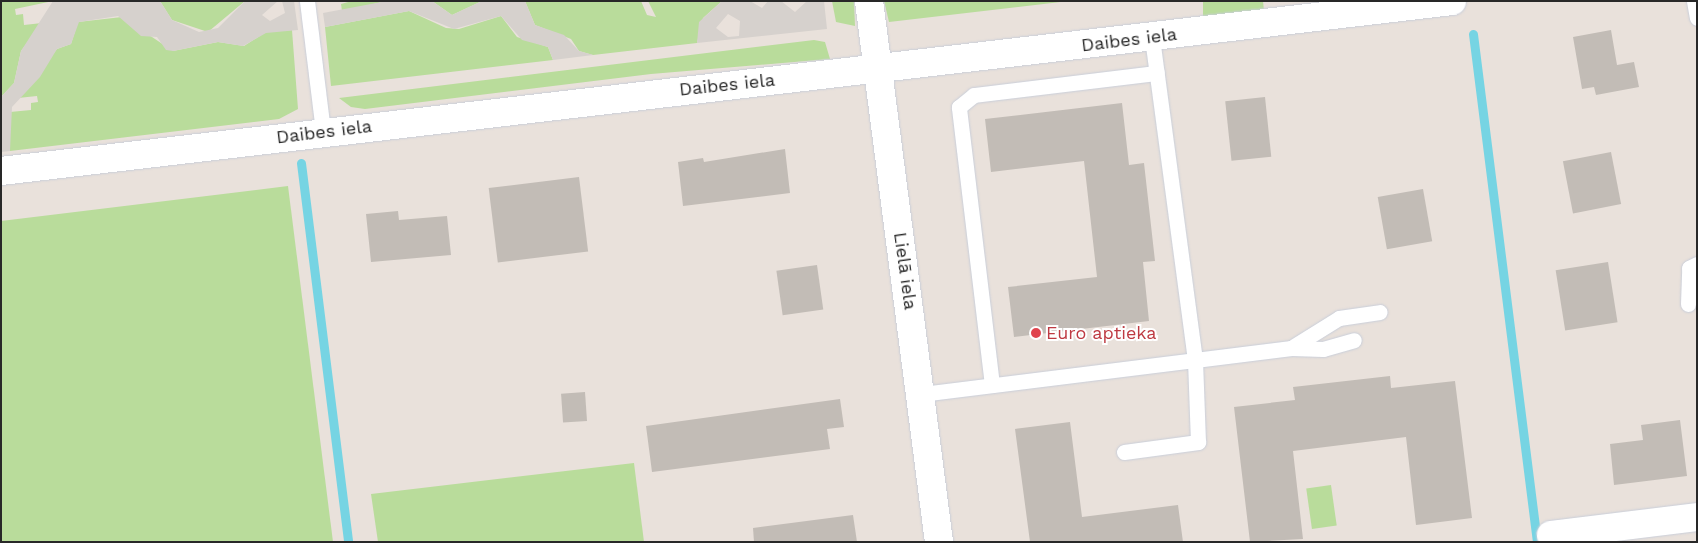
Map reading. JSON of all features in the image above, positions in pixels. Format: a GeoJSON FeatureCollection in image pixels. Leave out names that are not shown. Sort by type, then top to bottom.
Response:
{"type":"FeatureCollection","features":[{"type":"Feature","properties":{"kind":"street","name":"Lielā iela"},"geometry":{"type":"LineString","coordinates":[[869,1],[922,394],[939,542]]}},
{"type":"Feature","properties":{"kind":"street","name":"Daibes iela"},"geometry":{"type":"LineString","coordinates":[[1,171],[323,132],[1152,38],[1452,1]]}},
{"type":"Feature","properties":{"kind":"street"},"geometry":{"type":"LineString","coordinates":[[1551,535],[1697,518]]}},
{"type":"Feature","properties":{"kind":"lane"},"geometry":{"type":"LineString","coordinates":[[307,1],[323,132]]}},
{"type":"Feature","properties":{"kind":"lane"},"geometry":{"type":"LineString","coordinates":[[1694,1],[1697,18]]}},
{"type":"Feature","properties":{"kind":"lane"},"geometry":{"type":"LineString","coordinates":[[1124,452],[1198,442],[1195,360],[1152,38]]}},
{"type":"Feature","properties":{"kind":"lane"},"geometry":{"type":"LineString","coordinates":[[992,385],[959,108],[974,95],[1157,73]]}},
{"type":"Feature","properties":{"kind":"lane"},"geometry":{"type":"LineString","coordinates":[[1688,304],[1689,268],[1697,264]]}},
{"type":"Feature","properties":{"kind":"lane"},"geometry":{"type":"LineString","coordinates":[[1291,348],[1339,318],[1380,312]]}},
{"type":"Feature","properties":{"kind":"lane"},"geometry":{"type":"LineString","coordinates":[[922,394],[1291,348],[1323,349],[1354,340]]}},
{"type":"Feature","properties":{"kind":"green space"},"geometry":{"type":"Polygon","coordinates":[[[1,1],[53,1],[15,9],[16,15],[23,14],[24,25],[42,23],[21,51],[14,83],[1,97],[1,1]]]}},
{"type":"Feature","properties":{"kind":"green space"},"geometry":{"type":"Polygon","coordinates":[[[160,1],[245,1],[208,32],[172,20],[160,1]]]}},
{"type":"Feature","properties":{"kind":"green space"},"geometry":{"type":"Polygon","coordinates":[[[352,1],[387,1],[342,11],[341,4],[352,1]]]}},
{"type":"Feature","properties":{"kind":"green space"},"geometry":{"type":"Polygon","coordinates":[[[432,1],[482,1],[452,15],[432,1]]]}},
{"type":"Feature","properties":{"kind":"green space"},"geometry":{"type":"Polygon","coordinates":[[[525,1],[641,1],[647,15],[656,17],[648,1],[722,1],[703,18],[697,43],[593,55],[579,51],[571,39],[535,25],[525,1]]]}},
{"type":"Feature","properties":{"kind":"green space"},"geometry":{"type":"Polygon","coordinates":[[[832,1],[854,1],[855,26],[836,22],[832,1]]]}},
{"type":"Feature","properties":{"kind":"green space"},"geometry":{"type":"Polygon","coordinates":[[[884,1],[1069,1],[889,22],[884,1]]]}},
{"type":"Feature","properties":{"kind":"green space"},"geometry":{"type":"Polygon","coordinates":[[[1203,1],[1263,1],[1264,11],[1203,19],[1203,1]]]}},
{"type":"Feature","properties":{"kind":"green space"},"geometry":{"type":"Polygon","coordinates":[[[409,11],[446,28],[459,29],[501,16],[517,37],[548,47],[553,60],[331,86],[325,27],[409,11]]]}},
{"type":"Feature","properties":{"kind":"green space"},"geometry":{"type":"Polygon","coordinates":[[[122,17],[173,51],[218,42],[244,46],[266,32],[292,30],[298,109],[279,119],[10,151],[10,112],[31,110],[31,103],[38,102],[37,96],[18,98],[57,49],[71,44],[78,22],[122,17]]]}},
{"type":"Feature","properties":{"kind":"green space"},"geometry":{"type":"Polygon","coordinates":[[[814,40],[825,42],[830,59],[651,74],[365,109],[351,107],[339,98],[814,40]]]}},
{"type":"Feature","properties":{"kind":"green space"},"geometry":{"type":"Polygon","coordinates":[[[288,186],[333,542],[1,542],[1,221],[288,186]]]}},
{"type":"Feature","properties":{"kind":"green space"},"geometry":{"type":"Polygon","coordinates":[[[634,463],[644,542],[378,542],[371,494],[634,463]]]}},
{"type":"Feature","properties":{"kind":"green space"},"geometry":{"type":"Polygon","coordinates":[[[1331,485],[1337,526],[1312,529],[1306,488],[1331,485]]]}},
{"type":"Feature","properties":{"kind":"shaded area"},"geometry":{"type":"Polygon","coordinates":[[[53,1],[160,1],[172,20],[199,32],[218,28],[245,1],[278,1],[262,15],[270,21],[285,13],[282,1],[294,1],[298,30],[266,33],[243,46],[218,42],[173,51],[166,50],[157,37],[141,36],[118,16],[79,22],[71,44],[57,49],[40,77],[12,107],[10,151],[1,152],[1,97],[14,83],[21,51],[53,1]]]}},
{"type":"Feature","properties":{"kind":"shaded area"},"geometry":{"type":"Polygon","coordinates":[[[387,1],[432,1],[452,15],[482,1],[525,1],[535,25],[564,35],[579,51],[593,55],[553,60],[548,47],[522,40],[501,16],[454,29],[409,11],[325,27],[323,13],[387,1]]]}},
{"type":"Feature","properties":{"kind":"shaded area"},"geometry":{"type":"Polygon","coordinates":[[[722,1],[750,1],[762,8],[768,1],[781,1],[795,12],[807,1],[824,1],[827,29],[697,43],[699,22],[722,1]],[[728,14],[716,28],[728,37],[739,36],[740,21],[728,14]]]}},
{"type":"Feature","properties":{"kind":"building"},"geometry":{"type":"Polygon","coordinates":[[[1611,30],[1617,65],[1634,62],[1639,87],[1596,95],[1594,87],[1582,89],[1573,37],[1611,30]]]}},
{"type":"Feature","properties":{"kind":"building"},"geometry":{"type":"Polygon","coordinates":[[[1265,97],[1271,157],[1231,161],[1225,101],[1265,97]]]}},
{"type":"Feature","properties":{"kind":"building"},"geometry":{"type":"Polygon","coordinates":[[[1122,103],[1129,165],[1144,163],[1155,261],[1143,262],[1149,321],[1014,337],[1008,287],[1097,277],[1084,161],[991,172],[985,119],[1122,103]]]}},
{"type":"Feature","properties":{"kind":"building"},"geometry":{"type":"Polygon","coordinates":[[[785,149],[790,193],[683,206],[678,162],[703,158],[704,162],[785,149]]]}},
{"type":"Feature","properties":{"kind":"building"},"geometry":{"type":"Polygon","coordinates":[[[1611,152],[1621,204],[1573,213],[1563,161],[1611,152]]]}},
{"type":"Feature","properties":{"kind":"building"},"geometry":{"type":"Polygon","coordinates":[[[579,177],[588,251],[498,263],[489,188],[579,177]]]}},
{"type":"Feature","properties":{"kind":"building"},"geometry":{"type":"Polygon","coordinates":[[[1423,189],[1432,241],[1387,249],[1378,197],[1423,189]]]}},
{"type":"Feature","properties":{"kind":"building"},"geometry":{"type":"Polygon","coordinates":[[[398,211],[399,220],[447,216],[451,255],[371,262],[366,214],[398,211]]]}},
{"type":"Feature","properties":{"kind":"building"},"geometry":{"type":"Polygon","coordinates":[[[1608,262],[1618,322],[1565,331],[1556,270],[1608,262]]]}},
{"type":"Feature","properties":{"kind":"building"},"geometry":{"type":"Polygon","coordinates":[[[817,265],[823,310],[783,315],[776,271],[817,265]]]}},
{"type":"Feature","properties":{"kind":"building"},"geometry":{"type":"Polygon","coordinates":[[[1390,376],[1391,388],[1455,381],[1472,518],[1416,525],[1406,437],[1293,451],[1303,539],[1250,542],[1234,407],[1295,400],[1293,387],[1390,376]]]}},
{"type":"Feature","properties":{"kind":"building"},"geometry":{"type":"Polygon","coordinates":[[[585,392],[587,421],[563,423],[561,394],[585,392]]]}},
{"type":"Feature","properties":{"kind":"building"},"geometry":{"type":"Polygon","coordinates":[[[840,399],[844,427],[827,429],[830,449],[652,472],[646,426],[840,399]]]}},
{"type":"Feature","properties":{"kind":"building"},"geometry":{"type":"Polygon","coordinates":[[[1680,420],[1687,476],[1614,485],[1610,444],[1643,440],[1641,425],[1680,420]]]}},
{"type":"Feature","properties":{"kind":"building"},"geometry":{"type":"Polygon","coordinates":[[[1070,422],[1082,517],[1178,505],[1183,542],[1030,542],[1015,429],[1070,422]]]}},
{"type":"Feature","properties":{"kind":"building"},"geometry":{"type":"Polygon","coordinates":[[[853,515],[857,542],[754,542],[753,528],[853,515]]]}},
{"type":"Feature","properties":{"kind":"waterway"},"geometry":{"type":"LineString","coordinates":[[1473,34],[1537,542]]}},
{"type":"Feature","properties":{"kind":"waterway"},"geometry":{"type":"LineString","coordinates":[[301,163],[348,542]]}},
{"type":"Feature","properties":{"kind":"place","name":"Euro aptieka"},"geometry":{"type":"Point","coordinates":[1036,333]}}]}
